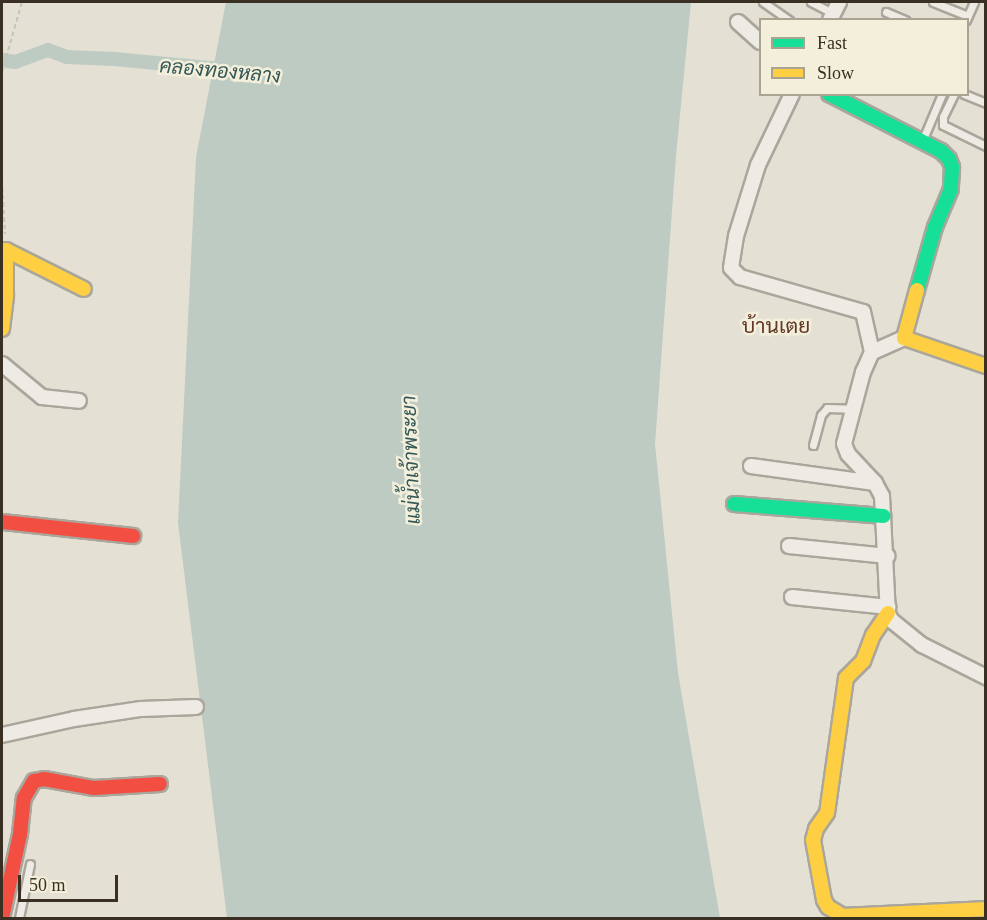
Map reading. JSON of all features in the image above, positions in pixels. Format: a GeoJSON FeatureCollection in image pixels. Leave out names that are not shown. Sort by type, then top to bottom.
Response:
{"type":"FeatureCollection","features":[{"type":"Feature","properties":{"kind":"street"},"geometry":{"type":"LineString","coordinates":[[738,22],[759,41]]}},
{"type":"Feature","properties":{"kind":"street"},"geometry":{"type":"LineString","coordinates":[[791,96],[758,165],[739,226],[731,268],[740,277],[863,312],[872,352],[852,409],[844,444],[848,454],[875,483],[882,496],[887,556],[888,610],[899,628],[922,645],[986,677]]}},
{"type":"Feature","properties":{"kind":"street"},"geometry":{"type":"LineString","coordinates":[[833,96],[941,151],[949,159],[952,167],[951,189],[935,227],[904,338]]}},
{"type":"Feature","properties":{"kind":"street"},"geometry":{"type":"LineString","coordinates":[[2,329],[6,294],[6,250],[84,289]]}},
{"type":"Feature","properties":{"kind":"street"},"geometry":{"type":"LineString","coordinates":[[872,352],[904,338],[986,366]]}},
{"type":"Feature","properties":{"kind":"street"},"geometry":{"type":"LineString","coordinates":[[2,364],[42,397],[79,401]]}},
{"type":"Feature","properties":{"kind":"street"},"geometry":{"type":"LineString","coordinates":[[751,466],[875,483]]}},
{"type":"Feature","properties":{"kind":"street"},"geometry":{"type":"LineString","coordinates":[[734,504],[884,516]]}},
{"type":"Feature","properties":{"kind":"street"},"geometry":{"type":"LineString","coordinates":[[2,522],[133,536]]}},
{"type":"Feature","properties":{"kind":"street"},"geometry":{"type":"LineString","coordinates":[[789,546],[887,556]]}},
{"type":"Feature","properties":{"kind":"street"},"geometry":{"type":"LineString","coordinates":[[792,597],[888,610]]}},
{"type":"Feature","properties":{"kind":"street"},"geometry":{"type":"LineString","coordinates":[[888,610],[873,635],[864,661],[846,678],[827,813],[816,829],[813,840],[824,900],[828,907],[843,917],[986,909]]}},
{"type":"Feature","properties":{"kind":"street"},"geometry":{"type":"LineString","coordinates":[[2,735],[85,717],[141,710],[196,707]]}},
{"type":"Feature","properties":{"kind":"street"},"geometry":{"type":"LineString","coordinates":[[2,918],[20,834],[24,798],[34,781],[44,778],[94,788],[160,784]]}},
{"type":"Feature","properties":{"kind":"lane"},"geometry":{"type":"LineString","coordinates":[[763,2],[786,18]]}},
{"type":"Feature","properties":{"kind":"lane"},"geometry":{"type":"LineString","coordinates":[[811,2],[834,11]]}},
{"type":"Feature","properties":{"kind":"lane"},"geometry":{"type":"LineString","coordinates":[[933,2],[966,18],[975,2]]}},
{"type":"Feature","properties":{"kind":"lane"},"geometry":{"type":"LineString","coordinates":[[886,12],[900,18]]}},
{"type":"Feature","properties":{"kind":"lane"},"geometry":{"type":"LineString","coordinates":[[922,141],[941,96]]}},
{"type":"Feature","properties":{"kind":"lane"},"geometry":{"type":"LineString","coordinates":[[953,96],[943,117],[943,125],[986,146]]}},
{"type":"Feature","properties":{"kind":"lane"},"geometry":{"type":"LineString","coordinates":[[969,96],[986,103]]}},
{"type":"Feature","properties":{"kind":"lane"},"geometry":{"type":"LineString","coordinates":[[813,445],[821,415],[827,408],[852,409]]}},
{"type":"Feature","properties":{"kind":"lane"},"geometry":{"type":"LineString","coordinates":[[19,918],[30,864]]}},
{"type":"Feature","properties":{"kind":"path"},"geometry":{"type":"LineString","coordinates":[[2,72],[22,2]]}},
{"type":"Feature","properties":{"kind":"path"},"geometry":{"type":"LineString","coordinates":[[2,180],[6,250]]}},
{"type":"Feature","properties":{"kind":"water","name":"แม่น้ำเจ้าพระยา"},"geometry":{"type":"Polygon","coordinates":[[[226,2],[691,2],[676,156],[655,444],[678,673],[720,918],[227,918],[178,523],[196,157],[226,2]]]}},
{"type":"Feature","properties":{"kind":"waterway","name":"คลองทองหลาง"},"geometry":{"type":"LineString","coordinates":[[2,60],[15,62],[48,50],[67,57],[230,70]]}},
{"type":"Feature","properties":{"kind":"traffic: fast"},"geometry":{"type":"LineString","coordinates":[[833,96],[941,151],[949,159],[952,167],[951,189],[935,227],[917,290]]}},
{"type":"Feature","properties":{"kind":"traffic: fast"},"geometry":{"type":"LineString","coordinates":[[734,504],[884,516]]}},
{"type":"Feature","properties":{"kind":"traffic: slow"},"geometry":{"type":"LineString","coordinates":[[2,329],[6,294],[6,250],[84,289]]}},
{"type":"Feature","properties":{"kind":"traffic: slow"},"geometry":{"type":"LineString","coordinates":[[917,290],[904,338],[986,366]]}},
{"type":"Feature","properties":{"kind":"traffic: slow"},"geometry":{"type":"LineString","coordinates":[[888,613],[873,635],[863,661],[846,678],[827,813],[816,829],[813,840],[824,900],[828,907],[843,916],[986,909]]}},
{"type":"Feature","properties":{"kind":"traffic: jam"},"geometry":{"type":"LineString","coordinates":[[2,522],[133,536]]}},
{"type":"Feature","properties":{"kind":"traffic: jam"},"geometry":{"type":"LineString","coordinates":[[2,918],[20,834],[24,798],[34,781],[44,779],[94,788],[160,784]]}},
{"type":"Feature","properties":{"kind":"district","name":"บ้านเตย"},"geometry":{"type":"Point","coordinates":[776,326]}}]}
